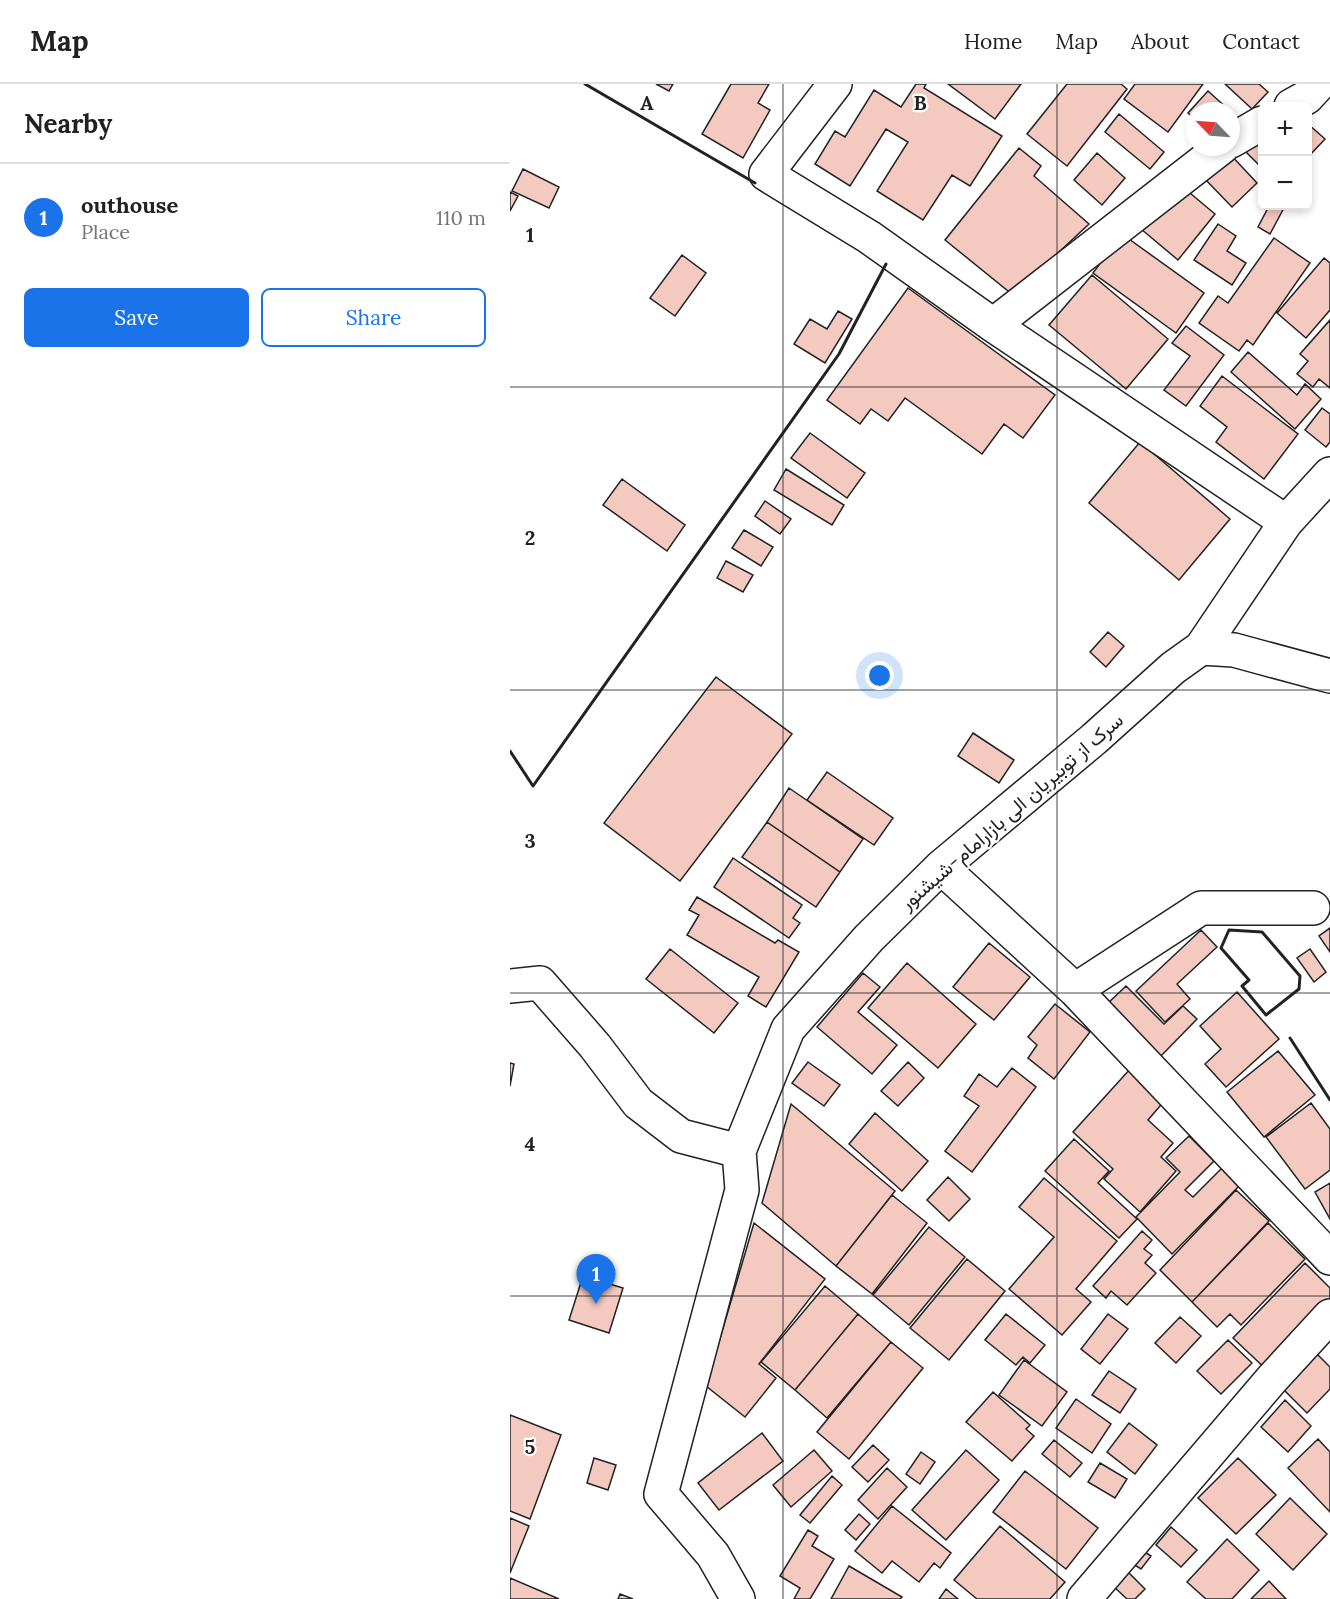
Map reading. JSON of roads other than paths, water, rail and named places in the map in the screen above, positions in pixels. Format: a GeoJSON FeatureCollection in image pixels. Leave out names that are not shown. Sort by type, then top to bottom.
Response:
{"type":"FeatureCollection","features":[{"type":"Feature","properties":{"kind":"street"},"geometry":{"type":"LineString","coordinates":[[835,84],[766,174],[869,237],[993,325],[1286,522]]}},
{"type":"Feature","properties":{"kind":"street"},"geometry":{"type":"LineString","coordinates":[[1240,136],[1258,126]]}},
{"type":"Feature","properties":{"kind":"street"},"geometry":{"type":"LineString","coordinates":[[993,325],[1210,156]]}},
{"type":"Feature","properties":{"kind":"street"},"geometry":{"type":"LineString","coordinates":[[1202,648],[1286,522],[1330,474]]}},
{"type":"Feature","properties":{"kind":"street"},"geometry":{"type":"LineString","coordinates":[[1202,648],[1234,650],[1330,676]]}},
{"type":"Feature","properties":{"kind":"street","name":"سرک از توبیریان الی بازارامام-شیشنور"},"geometry":{"type":"LineString","coordinates":[[739,1151],[788,1029],[869,939],[941,867],[1094,739],[1173,668],[1202,648]]}},
{"type":"Feature","properties":{"kind":"street"},"geometry":{"type":"LineString","coordinates":[[941,867],[1075,990],[1330,1258]]}},
{"type":"Feature","properties":{"kind":"street"},"geometry":{"type":"LineString","coordinates":[[1075,990],[1201,908],[1313,908]]}},
{"type":"Feature","properties":{"kind":"street"},"geometry":{"type":"LineString","coordinates":[[510,986],[540,983],[595,1046],[638,1103],[681,1136],[739,1151],[742,1190],[661,1494],[713,1555],[738,1599]]}},
{"type":"Feature","properties":{"kind":"street"},"geometry":{"type":"LineString","coordinates":[[1084,1599],[1272,1379],[1330,1316]]}},
{"type":"Feature","properties":{"kind":"place","name":"outhouse"},"geometry":{"type":"Point","coordinates":[596,1304]}}]}
